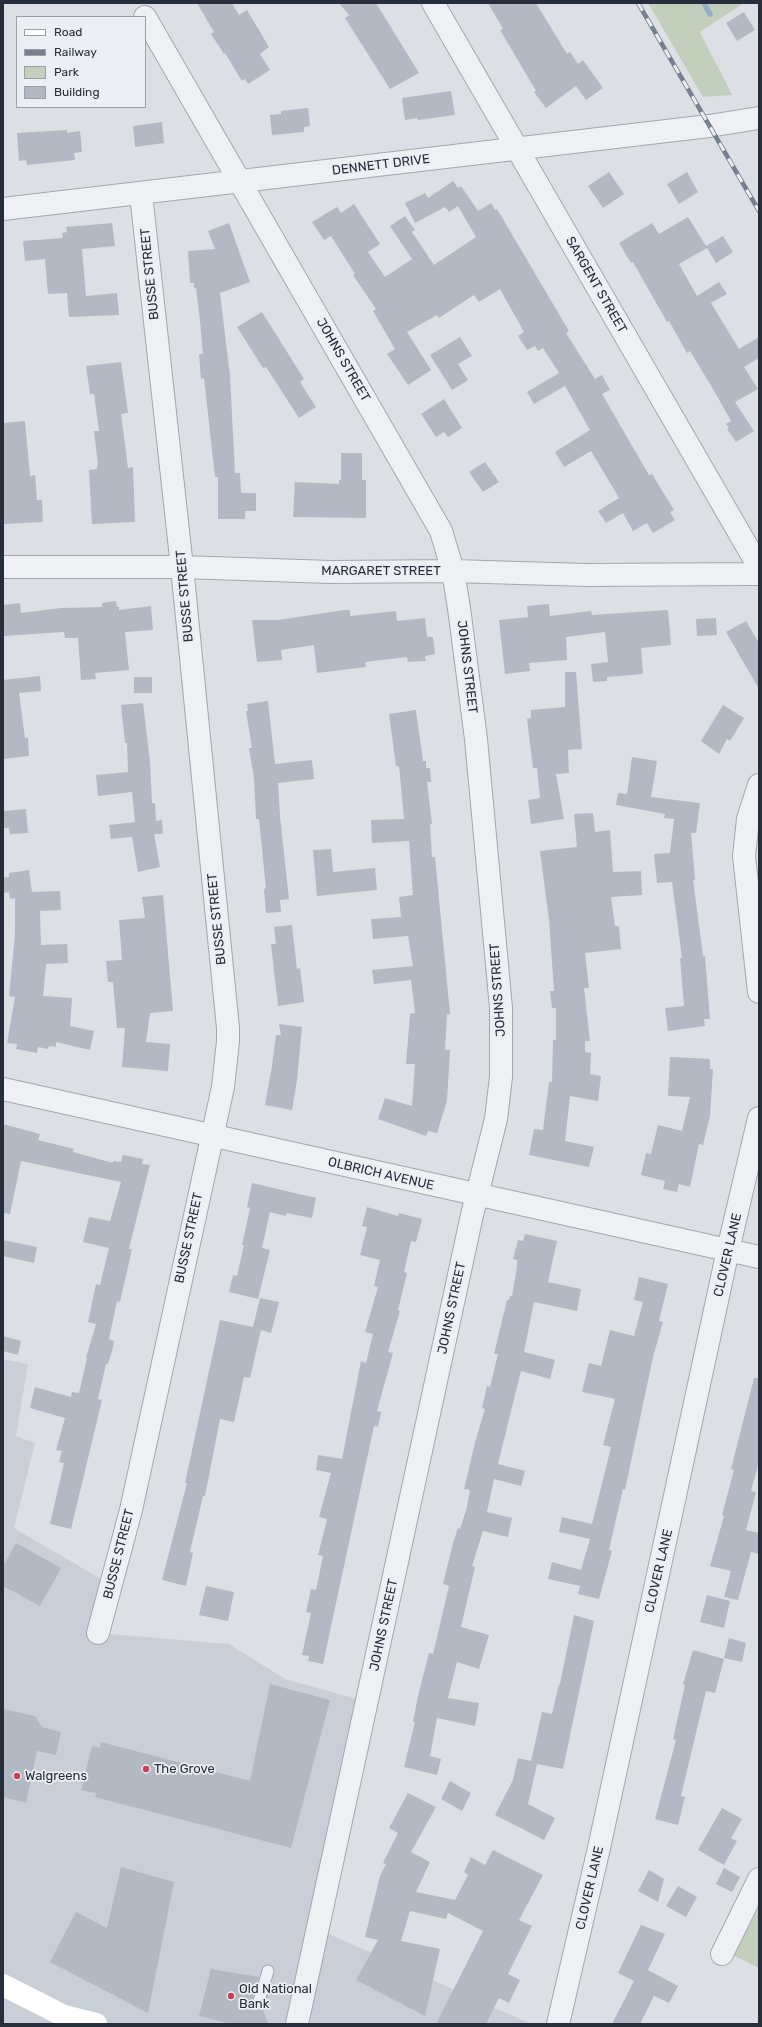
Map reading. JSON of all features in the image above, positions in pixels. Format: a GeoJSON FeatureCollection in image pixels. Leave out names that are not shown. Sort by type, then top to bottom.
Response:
{"type":"FeatureCollection","features":[{"type":"Feature","properties":{"kind":"street","name":"JOHNS STREET"},"geometry":{"type":"LineString","coordinates":[[137,3],[144,16]]}},
{"type":"Feature","properties":{"kind":"street","name":"SARGENT STREET"},"geometry":{"type":"LineString","coordinates":[[433,3],[759,567]]}},
{"type":"Feature","properties":{"kind":"street","name":"JOHNS STREET"},"geometry":{"type":"LineString","coordinates":[[146,19],[441,531],[453,571],[476,739],[501,1008],[501,1077],[496,1119],[477,1195],[298,2024]]}},
{"type":"Feature","properties":{"kind":"street","name":"DENNETT DRIVE"},"geometry":{"type":"LineString","coordinates":[[3,210],[709,126],[759,118]]}},
{"type":"Feature","properties":{"kind":"street","name":"BUSSE STREET"},"geometry":{"type":"LineString","coordinates":[[98,1633],[130,1510],[223,1087],[228,1028],[182,567],[141,194]]}},
{"type":"Feature","properties":{"kind":"street","name":"MARGARET STREET"},"geometry":{"type":"LineString","coordinates":[[3,566],[182,567],[331,572],[453,571],[586,575],[759,574]]}},
{"type":"Feature","properties":{"kind":"street"},"geometry":{"type":"LineString","coordinates":[[759,785],[748,819],[744,856],[759,992]]}},
{"type":"Feature","properties":{"kind":"street","name":"OLBRICH AVENUE"},"geometry":{"type":"LineString","coordinates":[[3,1088],[211,1136],[759,1257]]}},
{"type":"Feature","properties":{"kind":"street","name":"CLOVER LANE"},"geometry":{"type":"LineString","coordinates":[[558,2024],[599,1848],[728,1250],[759,1118]]}},
{"type":"Feature","properties":{"kind":"street"},"geometry":{"type":"LineString","coordinates":[[722,1954],[759,1879]]}},
{"type":"Feature","properties":{"kind":"street"},"geometry":{"type":"LineString","coordinates":[[3,1985],[68,2020],[96,2024]]}},
{"type":"Feature","properties":{"kind":"lane"},"geometry":{"type":"LineString","coordinates":[[259,2001],[268,1971]]}},
{"type":"Feature","properties":{"kind":"shaded area"},"geometry":{"type":"Polygon","coordinates":[[[3,1359],[28,1364],[16,1436],[35,1443],[14,1528],[111,1585],[99,1633],[229,1644],[285,1679],[368,1702],[318,1929],[531,2024],[3,2024],[3,1359]]]}},
{"type":"Feature","properties":{"kind":"green space"},"geometry":{"type":"Polygon","coordinates":[[[648,3],[744,3],[700,32],[732,95],[703,97],[648,3]]]}},
{"type":"Feature","properties":{"kind":"green space"},"geometry":{"type":"Polygon","coordinates":[[[759,1908],[759,1968],[733,1955],[759,1908]]]}},
{"type":"Feature","properties":{"kind":"building"},"geometry":{"type":"Polygon","coordinates":[[[197,3],[232,3],[239,15],[247,10],[269,47],[260,54],[270,70],[248,84],[245,79],[242,81],[225,53],[224,54],[211,34],[214,32],[197,3]]]}},
{"type":"Feature","properties":{"kind":"building"},"geometry":{"type":"Polygon","coordinates":[[[339,3],[376,3],[419,73],[390,89],[345,18],[349,15],[339,3]]]}},
{"type":"Feature","properties":{"kind":"building"},"geometry":{"type":"Polygon","coordinates":[[[488,3],[536,3],[567,54],[570,52],[578,64],[583,60],[603,88],[586,100],[576,86],[546,108],[534,92],[536,91],[500,30],[503,29],[488,3]]]}},
{"type":"Feature","properties":{"kind":"building"},"geometry":{"type":"Polygon","coordinates":[[[744,12],[755,30],[737,41],[726,23],[744,12]]]}},
{"type":"Feature","properties":{"kind":"building"},"geometry":{"type":"Polygon","coordinates":[[[451,91],[455,115],[418,120],[417,118],[405,120],[402,98],[451,91]]]}},
{"type":"Feature","properties":{"kind":"building"},"geometry":{"type":"Polygon","coordinates":[[[308,108],[310,126],[304,127],[304,132],[272,135],[270,115],[281,114],[281,111],[308,108]]]}},
{"type":"Feature","properties":{"kind":"building"},"geometry":{"type":"Polygon","coordinates":[[[162,122],[164,143],[135,147],[133,126],[162,122]]]}},
{"type":"Feature","properties":{"kind":"building"},"geometry":{"type":"Polygon","coordinates":[[[67,130],[67,133],[80,131],[82,152],[74,153],[75,160],[27,165],[26,160],[19,161],[17,133],[67,130]]]}},
{"type":"Feature","properties":{"kind":"building"},"geometry":{"type":"Polygon","coordinates":[[[609,172],[624,194],[603,208],[588,186],[609,172]]]}},
{"type":"Feature","properties":{"kind":"building"},"geometry":{"type":"Polygon","coordinates":[[[687,172],[698,192],[679,204],[667,184],[687,172]]]}},
{"type":"Feature","properties":{"kind":"building"},"geometry":{"type":"Polygon","coordinates":[[[453,181],[458,188],[461,186],[478,211],[491,203],[495,210],[497,209],[569,331],[566,333],[595,379],[602,375],[610,390],[602,394],[649,475],[652,474],[674,510],[670,512],[675,520],[653,533],[647,523],[633,531],[623,513],[606,523],[598,511],[619,498],[591,451],[564,467],[555,452],[590,430],[565,386],[534,404],[527,392],[559,373],[543,348],[538,351],[535,346],[527,350],[518,336],[524,332],[500,289],[479,302],[474,295],[439,318],[437,315],[407,332],[431,370],[408,385],[387,354],[395,349],[373,311],[376,309],[353,275],[355,274],[331,236],[324,240],[312,222],[337,207],[341,213],[354,204],[380,244],[368,252],[385,277],[412,259],[390,226],[405,216],[415,230],[412,232],[434,265],[476,237],[458,206],[449,212],[445,207],[415,223],[405,203],[425,193],[428,198],[453,181]]]}},
{"type":"Feature","properties":{"kind":"building"},"geometry":{"type":"Polygon","coordinates":[[[688,217],[706,246],[723,236],[733,252],[716,263],[707,248],[679,264],[697,296],[719,282],[727,294],[711,303],[739,349],[759,337],[759,358],[744,367],[758,389],[735,402],[754,431],[736,442],[727,429],[729,428],[726,424],[731,421],[713,389],[690,351],[687,353],[669,321],[667,322],[633,262],[631,263],[619,243],[652,223],[659,234],[688,217]]]}},
{"type":"Feature","properties":{"kind":"building"},"geometry":{"type":"Polygon","coordinates":[[[112,223],[115,246],[82,249],[86,296],[117,293],[119,315],[69,317],[67,293],[48,294],[45,259],[25,261],[23,241],[63,238],[62,233],[67,232],[66,227],[112,223]]]}},
{"type":"Feature","properties":{"kind":"building"},"geometry":{"type":"Polygon","coordinates":[[[229,223],[250,282],[220,293],[230,376],[235,473],[240,473],[241,493],[256,493],[256,511],[245,511],[245,519],[218,519],[218,477],[215,477],[204,378],[201,379],[199,354],[203,354],[200,321],[196,288],[194,288],[194,283],[190,283],[188,251],[215,249],[208,231],[229,223]]]}},
{"type":"Feature","properties":{"kind":"building"},"geometry":{"type":"Polygon","coordinates":[[[262,312],[304,379],[300,382],[316,407],[299,418],[266,367],[263,368],[237,327],[262,312]]]}},
{"type":"Feature","properties":{"kind":"building"},"geometry":{"type":"Polygon","coordinates":[[[460,337],[472,356],[458,364],[468,380],[452,390],[430,355],[460,337]]]}},
{"type":"Feature","properties":{"kind":"building"},"geometry":{"type":"Polygon","coordinates":[[[121,362],[128,413],[121,414],[128,468],[133,467],[135,522],[92,524],[89,470],[97,469],[98,465],[94,431],[99,431],[94,394],[90,394],[86,366],[121,362]]]}},
{"type":"Feature","properties":{"kind":"building"},"geometry":{"type":"Polygon","coordinates":[[[444,399],[462,428],[448,437],[444,432],[436,437],[421,414],[444,399]]]}},
{"type":"Feature","properties":{"kind":"building"},"geometry":{"type":"Polygon","coordinates":[[[25,421],[30,476],[35,475],[37,500],[42,500],[43,522],[3,524],[3,423],[25,421]]]}},
{"type":"Feature","properties":{"kind":"building"},"geometry":{"type":"Polygon","coordinates":[[[341,453],[362,453],[362,480],[366,480],[366,518],[293,517],[295,482],[339,484],[339,480],[341,480],[341,453]]]}},
{"type":"Feature","properties":{"kind":"building"},"geometry":{"type":"Polygon","coordinates":[[[485,462],[499,482],[483,492],[469,472],[485,462]]]}},
{"type":"Feature","properties":{"kind":"building"},"geometry":{"type":"Polygon","coordinates":[[[116,601],[119,610],[151,606],[153,630],[125,632],[129,670],[95,673],[96,679],[81,680],[78,638],[65,638],[64,632],[3,636],[3,605],[20,603],[21,613],[61,608],[102,607],[102,603],[116,601]]]}},
{"type":"Feature","properties":{"kind":"building"},"geometry":{"type":"Polygon","coordinates":[[[549,604],[550,616],[591,611],[592,615],[668,610],[671,645],[641,648],[643,674],[607,677],[607,681],[593,682],[591,664],[608,662],[605,632],[566,637],[567,660],[529,663],[530,671],[505,674],[499,620],[528,617],[527,606],[549,604]]]}},
{"type":"Feature","properties":{"kind":"building"},"geometry":{"type":"Polygon","coordinates":[[[350,610],[350,616],[396,611],[397,621],[425,618],[427,637],[433,637],[435,654],[425,656],[426,661],[408,662],[407,657],[365,662],[366,667],[317,673],[314,645],[281,650],[282,660],[257,662],[252,620],[278,620],[350,610]]]}},
{"type":"Feature","properties":{"kind":"building"},"geometry":{"type":"Polygon","coordinates":[[[716,618],[717,635],[697,636],[696,619],[716,618]]]}},
{"type":"Feature","properties":{"kind":"building"},"geometry":{"type":"Polygon","coordinates":[[[746,621],[759,643],[759,689],[726,632],[746,621]]]}},
{"type":"Feature","properties":{"kind":"building"},"geometry":{"type":"Polygon","coordinates":[[[565,672],[576,672],[582,749],[568,750],[569,773],[556,774],[564,819],[531,824],[528,800],[540,798],[537,768],[533,768],[527,719],[531,718],[531,710],[565,707],[565,672]]]}},
{"type":"Feature","properties":{"kind":"building"},"geometry":{"type":"Polygon","coordinates":[[[40,676],[41,691],[19,693],[25,738],[28,738],[29,756],[3,759],[3,680],[40,676]]]}},
{"type":"Feature","properties":{"kind":"building"},"geometry":{"type":"Polygon","coordinates":[[[134,677],[152,677],[152,693],[134,693],[134,677]]]}},
{"type":"Feature","properties":{"kind":"building"},"geometry":{"type":"Polygon","coordinates":[[[268,701],[275,764],[312,760],[314,779],[278,783],[289,899],[280,900],[281,912],[266,913],[264,889],[266,888],[259,819],[256,819],[254,779],[249,748],[252,748],[246,711],[248,711],[247,704],[268,701]]]}},
{"type":"Feature","properties":{"kind":"building"},"geometry":{"type":"Polygon","coordinates":[[[143,703],[150,762],[152,803],[155,803],[156,821],[162,820],[163,834],[154,834],[160,867],[138,872],[132,837],[111,839],[109,825],[135,822],[132,792],[98,796],[96,775],[128,772],[127,743],[125,743],[121,705],[143,703]]]}},
{"type":"Feature","properties":{"kind":"building"},"geometry":{"type":"Polygon","coordinates":[[[723,705],[744,718],[730,741],[727,739],[719,754],[701,741],[723,705]]]}},
{"type":"Feature","properties":{"kind":"building"},"geometry":{"type":"Polygon","coordinates":[[[416,710],[423,761],[426,761],[426,768],[430,768],[431,782],[427,782],[432,824],[430,824],[432,857],[435,857],[450,1014],[447,1014],[445,1050],[450,1050],[447,1101],[437,1133],[428,1131],[426,1136],[378,1119],[385,1098],[412,1106],[415,1064],[406,1064],[410,1014],[415,1013],[411,980],[374,984],[372,970],[413,966],[408,936],[373,939],[371,919],[401,917],[399,897],[413,895],[409,841],[372,843],[371,820],[404,819],[399,766],[396,766],[389,714],[416,710]]]}},
{"type":"Feature","properties":{"kind":"building"},"geometry":{"type":"Polygon","coordinates":[[[632,757],[657,761],[651,797],[700,803],[696,833],[691,833],[695,880],[693,880],[703,956],[705,956],[710,1019],[704,1019],[705,1026],[668,1031],[665,1008],[684,1006],[680,958],[682,958],[672,882],[657,883],[654,854],[670,853],[674,819],[664,818],[665,814],[616,805],[618,793],[627,794],[632,757]]]}},
{"type":"Feature","properties":{"kind":"building"},"geometry":{"type":"Polygon","coordinates":[[[26,809],[28,833],[10,834],[9,828],[3,828],[3,811],[26,809]]]}},
{"type":"Feature","properties":{"kind":"building"},"geometry":{"type":"Polygon","coordinates":[[[593,813],[595,832],[610,830],[613,872],[641,871],[642,895],[611,897],[615,926],[619,926],[621,949],[585,953],[589,988],[584,988],[590,1041],[585,1041],[585,1052],[591,1053],[590,1074],[601,1076],[598,1101],[570,1096],[565,1141],[594,1147],[589,1167],[529,1155],[534,1129],[543,1130],[549,1082],[552,1082],[553,1040],[556,1040],[556,1008],[552,1008],[550,991],[554,991],[549,920],[540,851],[577,847],[574,814],[593,813]]]}},
{"type":"Feature","properties":{"kind":"building"},"geometry":{"type":"Polygon","coordinates":[[[331,849],[333,872],[375,868],[377,890],[317,896],[313,850],[331,849]]]}},
{"type":"Feature","properties":{"kind":"building"},"geometry":{"type":"Polygon","coordinates":[[[29,870],[32,892],[60,891],[61,910],[40,911],[41,945],[67,944],[68,963],[46,964],[43,996],[72,998],[70,1026],[94,1031],[90,1050],[56,1042],[56,1047],[49,1046],[48,1049],[38,1047],[37,1053],[16,1049],[17,1044],[7,1043],[15,997],[9,996],[15,934],[15,898],[10,899],[9,892],[3,893],[3,878],[9,877],[9,873],[29,870]]]}},
{"type":"Feature","properties":{"kind":"building"},"geometry":{"type":"Polygon","coordinates":[[[163,895],[173,1011],[150,1013],[146,1042],[170,1044],[168,1071],[122,1067],[125,1028],[117,1028],[113,982],[108,982],[106,961],[122,960],[119,920],[145,918],[142,897],[163,895]]]}},
{"type":"Feature","properties":{"kind":"building"},"geometry":{"type":"Polygon","coordinates":[[[292,925],[297,969],[300,968],[304,1002],[278,1006],[271,944],[276,944],[274,927],[292,925]]]}},
{"type":"Feature","properties":{"kind":"building"},"geometry":{"type":"Polygon","coordinates":[[[279,1024],[302,1027],[297,1080],[292,1110],[265,1105],[276,1035],[281,1035],[279,1024]]]}},
{"type":"Feature","properties":{"kind":"building"},"geometry":{"type":"Polygon","coordinates":[[[670,1057],[710,1059],[710,1069],[713,1069],[710,1116],[703,1145],[699,1144],[690,1187],[679,1184],[677,1192],[663,1189],[665,1181],[641,1175],[646,1153],[651,1154],[658,1125],[682,1131],[690,1097],[668,1096],[670,1057]]]}},
{"type":"Feature","properties":{"kind":"building"},"geometry":{"type":"Polygon","coordinates":[[[3,1124],[40,1134],[38,1140],[74,1149],[73,1152],[113,1163],[113,1161],[121,1162],[123,1155],[143,1159],[142,1164],[150,1165],[129,1249],[132,1249],[120,1302],[117,1301],[109,1339],[114,1341],[113,1348],[108,1364],[106,1364],[98,1399],[102,1400],[71,1529],[50,1524],[64,1463],[59,1462],[62,1451],[56,1450],[65,1418],[30,1408],[35,1387],[71,1397],[72,1392],[79,1393],[86,1358],[96,1324],[88,1322],[96,1284],[100,1285],[109,1248],[83,1242],[89,1217],[110,1221],[121,1182],[21,1161],[10,1214],[3,1213],[3,1124]]]}},
{"type":"Feature","properties":{"kind":"building"},"geometry":{"type":"Polygon","coordinates":[[[252,1183],[316,1198],[312,1218],[286,1213],[286,1216],[270,1212],[262,1248],[270,1250],[258,1299],[229,1292],[233,1275],[237,1276],[244,1245],[242,1245],[250,1208],[247,1207],[252,1183]]]}},
{"type":"Feature","properties":{"kind":"building"},"geometry":{"type":"Polygon","coordinates":[[[367,1207],[398,1216],[399,1213],[422,1219],[416,1242],[411,1241],[404,1272],[407,1273],[398,1310],[400,1311],[388,1352],[393,1353],[377,1411],[381,1412],[378,1427],[374,1426],[323,1664],[308,1661],[309,1656],[302,1655],[311,1613],[306,1612],[311,1589],[316,1590],[323,1556],[318,1555],[327,1519],[319,1517],[331,1473],[316,1470],[318,1455],[342,1459],[361,1361],[366,1363],[373,1334],[365,1332],[378,1287],[374,1286],[380,1260],[360,1255],[367,1227],[362,1226],[367,1207]]]}},
{"type":"Feature","properties":{"kind":"building"},"geometry":{"type":"Polygon","coordinates":[[[525,1234],[557,1241],[548,1282],[581,1289],[577,1311],[534,1302],[524,1352],[555,1360],[550,1379],[521,1371],[498,1464],[525,1471],[521,1486],[494,1479],[487,1512],[512,1518],[508,1537],[483,1531],[472,1566],[475,1567],[461,1627],[489,1635],[479,1669],[457,1662],[448,1698],[479,1703],[475,1726],[437,1718],[430,1756],[441,1759],[437,1775],[404,1767],[415,1722],[413,1722],[418,1696],[429,1653],[433,1654],[449,1586],[443,1584],[453,1543],[458,1528],[460,1529],[467,1507],[470,1490],[464,1489],[485,1409],[482,1408],[487,1386],[490,1387],[498,1354],[494,1354],[507,1300],[509,1300],[510,1296],[512,1296],[517,1267],[517,1260],[513,1259],[518,1240],[523,1241],[525,1234]]]}},
{"type":"Feature","properties":{"kind":"building"},"geometry":{"type":"Polygon","coordinates":[[[3,1240],[37,1247],[34,1263],[3,1256],[3,1240]]]}},
{"type":"Feature","properties":{"kind":"building"},"geometry":{"type":"Polygon","coordinates":[[[639,1277],[668,1284],[659,1321],[663,1322],[653,1357],[625,1490],[623,1489],[609,1550],[612,1551],[599,1599],[578,1594],[580,1586],[548,1579],[552,1562],[581,1570],[590,1539],[559,1532],[562,1517],[592,1524],[611,1447],[603,1445],[615,1399],[582,1392],[589,1363],[601,1366],[610,1330],[634,1336],[643,1302],[634,1300],[639,1277]]]}},
{"type":"Feature","properties":{"kind":"building"},"geometry":{"type":"Polygon","coordinates":[[[260,1298],[279,1302],[271,1333],[261,1330],[250,1378],[244,1377],[234,1422],[220,1419],[205,1496],[203,1496],[190,1552],[193,1553],[186,1586],[162,1580],[187,1483],[185,1483],[220,1320],[253,1327],[260,1298]]]}},
{"type":"Feature","properties":{"kind":"building"},"geometry":{"type":"Polygon","coordinates":[[[3,1336],[21,1341],[18,1355],[3,1351],[3,1336]]]}},
{"type":"Feature","properties":{"kind":"building"},"geometry":{"type":"Polygon","coordinates":[[[754,1378],[759,1378],[759,1462],[751,1491],[756,1492],[746,1530],[759,1533],[759,1554],[751,1552],[738,1600],[724,1597],[731,1571],[710,1566],[724,1516],[722,1515],[734,1470],[731,1469],[754,1378]]]}},
{"type":"Feature","properties":{"kind":"building"},"geometry":{"type":"Polygon","coordinates":[[[16,1543],[61,1568],[40,1606],[3,1586],[3,1566],[16,1543]]]}},
{"type":"Feature","properties":{"kind":"building"},"geometry":{"type":"Polygon","coordinates":[[[206,1586],[234,1592],[228,1621],[199,1615],[206,1586]]]}},
{"type":"Feature","properties":{"kind":"building"},"geometry":{"type":"Polygon","coordinates":[[[707,1595],[730,1601],[724,1628],[700,1622],[707,1595]]]}},
{"type":"Feature","properties":{"kind":"building"},"geometry":{"type":"Polygon","coordinates":[[[574,1615],[594,1621],[563,1769],[537,1764],[528,1804],[555,1818],[544,1840],[495,1815],[513,1780],[518,1758],[531,1761],[542,1712],[552,1714],[560,1684],[574,1615]]]}},
{"type":"Feature","properties":{"kind":"building"},"geometry":{"type":"Polygon","coordinates":[[[729,1638],[746,1643],[742,1662],[724,1658],[729,1638]]]}},
{"type":"Feature","properties":{"kind":"building"},"geometry":{"type":"Polygon","coordinates":[[[693,1650],[724,1659],[715,1693],[706,1691],[681,1796],[685,1797],[678,1825],[655,1819],[676,1740],[673,1739],[685,1685],[683,1684],[693,1650]]]}},
{"type":"Feature","properties":{"kind":"building","name":"The Grove"},"geometry":{"type":"Polygon","coordinates":[[[270,1684],[330,1700],[291,1848],[95,1797],[96,1793],[81,1790],[92,1746],[100,1748],[101,1742],[250,1781],[270,1684]]]}},
{"type":"Feature","properties":{"kind":"building","name":"Walgreens"},"geometry":{"type":"Polygon","coordinates":[[[3,1709],[35,1716],[42,1727],[61,1732],[56,1755],[37,1751],[26,1803],[3,1797],[3,1709]]]}},
{"type":"Feature","properties":{"kind":"building"},"geometry":{"type":"Polygon","coordinates":[[[450,1781],[471,1793],[462,1811],[441,1799],[450,1781]]]}},
{"type":"Feature","properties":{"kind":"building"},"geometry":{"type":"Polygon","coordinates":[[[408,1793],[436,1807],[411,1852],[430,1862],[416,1892],[455,1900],[468,1875],[464,1872],[471,1857],[485,1865],[493,1850],[543,1875],[519,1920],[532,1926],[508,1974],[520,1980],[509,2003],[499,1998],[486,2024],[436,2024],[483,1931],[448,1913],[446,1919],[410,1911],[401,1941],[440,1949],[425,2016],[356,1980],[378,1940],[365,1937],[380,1876],[386,1864],[383,1863],[398,1833],[389,1828],[408,1793]]]}},
{"type":"Feature","properties":{"kind":"building"},"geometry":{"type":"Polygon","coordinates":[[[722,1808],[742,1819],[731,1838],[737,1841],[724,1865],[698,1850],[722,1808]]]}},
{"type":"Feature","properties":{"kind":"building"},"geometry":{"type":"Polygon","coordinates":[[[121,1867],[174,1882],[148,2013],[50,1962],[76,1912],[107,1928],[121,1867]]]}},
{"type":"Feature","properties":{"kind":"building"},"geometry":{"type":"Polygon","coordinates":[[[724,1868],[740,1877],[732,1892],[716,1884],[724,1868]]]}},
{"type":"Feature","properties":{"kind":"building"},"geometry":{"type":"Polygon","coordinates":[[[649,1870],[664,1879],[658,1902],[638,1891],[649,1870]]]}},
{"type":"Feature","properties":{"kind":"building"},"geometry":{"type":"Polygon","coordinates":[[[678,1886],[697,1897],[686,1917],[666,1906],[678,1886]]]}},
{"type":"Feature","properties":{"kind":"building"},"geometry":{"type":"Polygon","coordinates":[[[641,1925],[665,1934],[648,1970],[678,1986],[669,2003],[654,1996],[640,2024],[612,2024],[634,1981],[618,1973],[641,1925]]]}},
{"type":"Feature","properties":{"kind":"building","name":"Old National Bank"},"geometry":{"type":"Polygon","coordinates":[[[211,1969],[259,1977],[252,2002],[257,2008],[262,2007],[268,2024],[231,2024],[199,2016],[211,1969]]]}},
{"type":"Feature","properties":{"kind":"waterway"},"geometry":{"type":"LineString","coordinates":[[704,3],[710,14]]}},
{"type":"Feature","properties":{"kind":"railway"},"geometry":{"type":"LineString","coordinates":[[638,3],[759,211]]}},
{"type":"Feature","properties":{"kind":"place","name":"The Grove"},"geometry":{"type":"Point","coordinates":[146,1769]}},
{"type":"Feature","properties":{"kind":"place","name":"Walgreens"},"geometry":{"type":"Point","coordinates":[17,1776]}},
{"type":"Feature","properties":{"kind":"place","name":"Old National Bank"},"geometry":{"type":"Point","coordinates":[231,1996]}}]}
